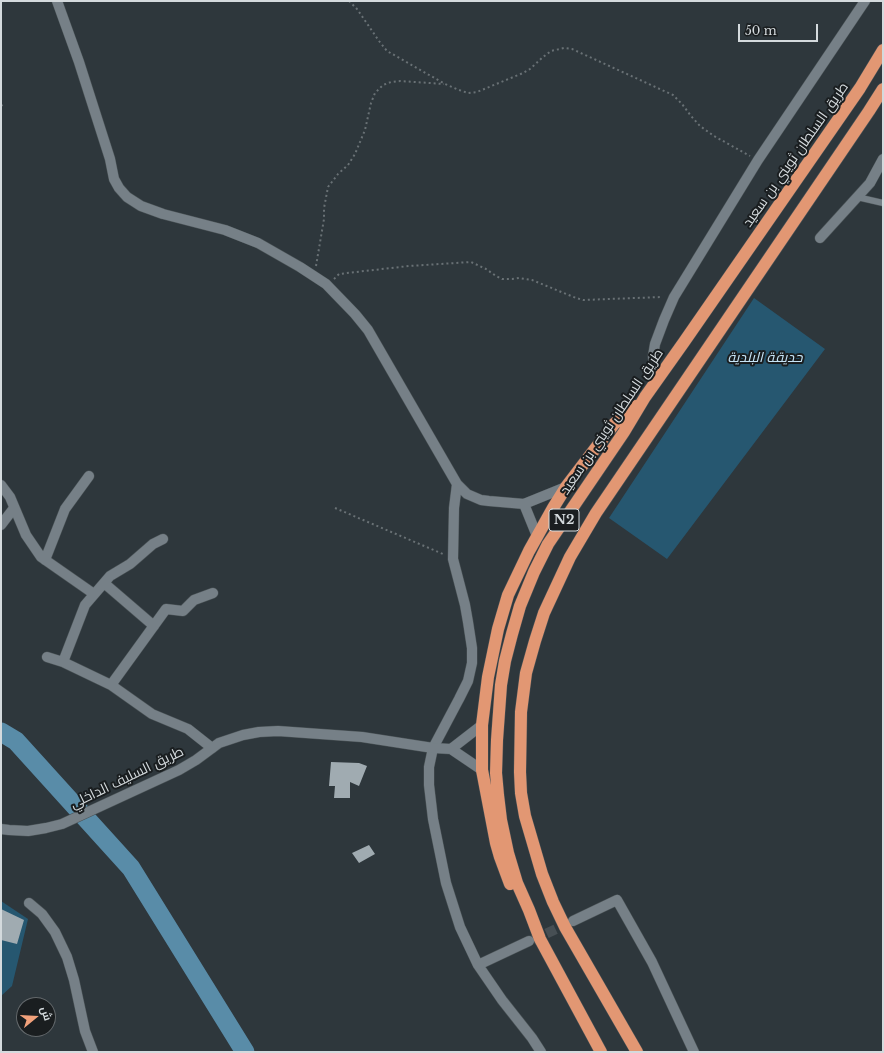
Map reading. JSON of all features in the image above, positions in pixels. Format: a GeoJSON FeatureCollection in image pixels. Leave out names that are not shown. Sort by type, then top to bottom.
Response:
{"type":"FeatureCollection","features":[{"type":"Feature","properties":{"kind":"highway","name":"طريق السلطان ثويني بن سعيد"},"geometry":{"type":"LineString","coordinates":[[601,1052],[535,940],[529,910],[508,853],[501,820],[496,773],[501,685],[505,661],[520,606],[534,572],[548,544],[646,397],[860,88],[883,50]]}},
{"type":"Feature","properties":{"kind":"highway","name":"N2"},"geometry":{"type":"LineString","coordinates":[[637,1052],[565,927],[542,874],[528,828],[521,793],[520,772],[522,712],[526,672],[544,613],[570,557],[596,513],[883,89]]}},
{"type":"Feature","properties":{"kind":"highway"},"geometry":{"type":"LineString","coordinates":[[535,940],[526,917],[514,895],[500,857],[482,770],[482,726],[488,677],[498,629],[508,595],[537,536],[566,487],[614,424],[646,397]]}},
{"type":"Feature","properties":{"kind":"street"},"geometry":{"type":"LineString","coordinates":[[57,1],[77,56],[110,159],[114,179],[127,198],[141,206],[164,214],[225,230],[258,243],[326,284],[356,314],[368,330],[457,484],[467,494],[481,500],[524,504],[566,487]]}},
{"type":"Feature","properties":{"kind":"street"},"geometry":{"type":"LineString","coordinates":[[657,381],[653,356],[655,344],[674,297],[758,160],[865,1]]}},
{"type":"Feature","properties":{"kind":"street"},"geometry":{"type":"LineString","coordinates":[[820,238],[870,183],[883,159]]}},
{"type":"Feature","properties":{"kind":"street"},"geometry":{"type":"LineString","coordinates":[[45,560],[65,509],[89,476]]}},
{"type":"Feature","properties":{"kind":"street"},"geometry":{"type":"LineString","coordinates":[[457,484],[454,508],[453,559],[465,605],[472,648],[472,663],[468,681],[460,699],[433,748],[429,767],[429,785],[433,819],[446,883],[460,927],[478,966],[541,1052]]}},
{"type":"Feature","properties":{"kind":"street"},"geometry":{"type":"LineString","coordinates":[[1,485],[10,497],[26,535],[41,557],[94,594]]}},
{"type":"Feature","properties":{"kind":"street"},"geometry":{"type":"LineString","coordinates":[[524,504],[537,536]]}},
{"type":"Feature","properties":{"kind":"street"},"geometry":{"type":"LineString","coordinates":[[1,525],[14,508]]}},
{"type":"Feature","properties":{"kind":"street"},"geometry":{"type":"LineString","coordinates":[[63,662],[85,605],[94,594],[110,576],[130,564],[153,544],[164,540]]}},
{"type":"Feature","properties":{"kind":"street"},"geometry":{"type":"LineString","coordinates":[[104,583],[154,626]]}},
{"type":"Feature","properties":{"kind":"street"},"geometry":{"type":"LineString","coordinates":[[111,685],[166,609],[183,611],[194,600],[212,593]]}},
{"type":"Feature","properties":{"kind":"street"},"geometry":{"type":"LineString","coordinates":[[47,657],[63,662],[111,685],[152,714],[188,729],[212,748]]}},
{"type":"Feature","properties":{"kind":"street"},"geometry":{"type":"LineString","coordinates":[[482,726],[451,749],[482,770]]}},
{"type":"Feature","properties":{"kind":"street","name":"طريق السليف الداخلي"},"geometry":{"type":"LineString","coordinates":[[1,829],[28,831],[62,824],[179,770],[196,760],[219,743],[243,735],[259,732],[278,731],[362,737],[433,748],[451,749]]}},
{"type":"Feature","properties":{"kind":"street"},"geometry":{"type":"LineString","coordinates":[[573,920],[617,900],[652,962],[694,1052]]}},
{"type":"Feature","properties":{"kind":"street"},"geometry":{"type":"LineString","coordinates":[[29,902],[42,914],[55,932],[67,957],[74,980],[85,1031],[93,1052]]}},
{"type":"Feature","properties":{"kind":"street"},"geometry":{"type":"LineString","coordinates":[[478,966],[535,940]]}},
{"type":"Feature","properties":{"kind":"lane"},"geometry":{"type":"LineString","coordinates":[[857,197],[883,203]]}},
{"type":"Feature","properties":{"kind":"path"},"geometry":{"type":"LineString","coordinates":[[349,1],[357,9],[387,51],[445,84],[468,93],[477,92],[523,74],[552,51],[564,48],[572,49],[672,95],[682,104],[700,126],[714,136],[758,160]]}},
{"type":"Feature","properties":{"kind":"path"},"geometry":{"type":"LineString","coordinates":[[314,276],[328,187],[338,174],[348,165],[355,154],[365,130],[371,103],[375,93],[383,85],[391,82],[400,81],[445,84]]}},
{"type":"Feature","properties":{"kind":"path"},"geometry":{"type":"LineString","coordinates":[[326,284],[340,274],[408,266],[472,262],[502,279],[519,278],[532,280],[576,298],[588,300],[602,298],[674,297]]}},
{"type":"Feature","properties":{"kind":"path"},"geometry":{"type":"LineString","coordinates":[[335,508],[453,559]]}},
{"type":"Feature","properties":{"kind":"green space","name":"حديقة البلدية"},"geometry":{"type":"Polygon","coordinates":[[[754,298],[825,349],[667,559],[609,518],[754,298]]]}},
{"type":"Feature","properties":{"kind":"green space"},"geometry":{"type":"Polygon","coordinates":[[[1,901],[28,919],[12,986],[1,996],[1,901]]]}},
{"type":"Feature","properties":{"kind":"building"},"geometry":{"type":"Polygon","coordinates":[[[331,762],[359,763],[367,766],[359,786],[350,782],[350,798],[334,798],[335,786],[329,786],[331,762]]]}},
{"type":"Feature","properties":{"kind":"building"},"geometry":{"type":"Polygon","coordinates":[[[369,845],[375,854],[359,863],[352,853],[369,845]]]}},
{"type":"Feature","properties":{"kind":"building"},"geometry":{"type":"Polygon","coordinates":[[[1,909],[24,920],[17,944],[1,940],[1,909]]]}},
{"type":"Feature","properties":{"kind":"waterway"},"geometry":{"type":"LineString","coordinates":[[1,732],[16,741],[131,868],[245,1052]]}},
{"type":"Feature","properties":{"kind":"tunnel"},"geometry":{"type":"LineString","coordinates":[[533,940],[571,922]]}}]}
